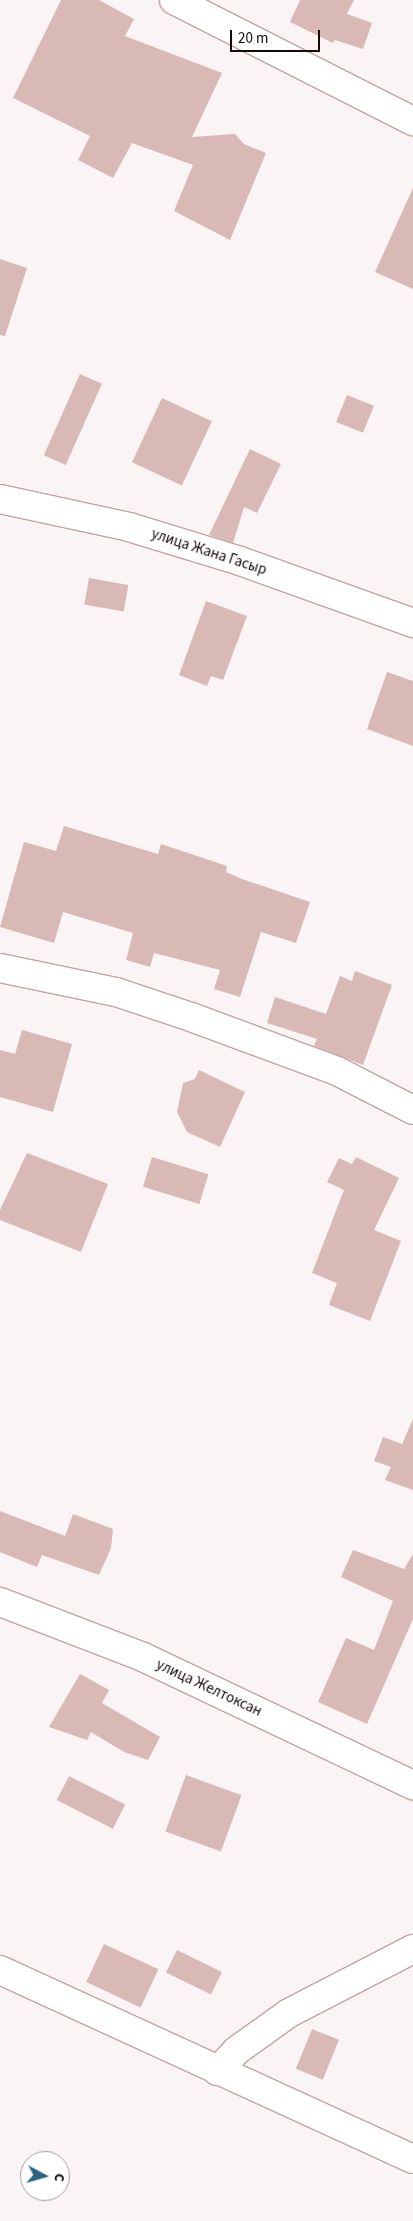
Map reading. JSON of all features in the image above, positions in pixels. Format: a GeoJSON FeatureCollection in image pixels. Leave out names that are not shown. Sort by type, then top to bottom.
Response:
{"type":"FeatureCollection","features":[{"type":"Feature","properties":{"kind":"street"},"geometry":{"type":"LineString","coordinates":[[174,0],[413,121]]}},
{"type":"Feature","properties":{"kind":"street","name":"улица Жана Гасыр"},"geometry":{"type":"LineString","coordinates":[[0,499],[139,530],[240,560],[413,623]]}},
{"type":"Feature","properties":{"kind":"street"},"geometry":{"type":"LineString","coordinates":[[0,968],[116,992],[181,1014],[337,1072],[413,1110]]}},
{"type":"Feature","properties":{"kind":"street","name":"улица Желтоксан"},"geometry":{"type":"LineString","coordinates":[[0,1602],[143,1657],[413,1785]]}},
{"type":"Feature","properties":{"kind":"street"},"geometry":{"type":"LineString","coordinates":[[218,2071],[236,2052],[289,2013],[413,1949]]}},
{"type":"Feature","properties":{"kind":"street"},"geometry":{"type":"LineString","coordinates":[[0,1970],[413,2159]]}},
{"type":"Feature","properties":{"kind":"building"},"geometry":{"type":"Polygon","coordinates":[[[61,0],[99,0],[134,19],[125,36],[222,73],[192,137],[235,134],[244,144],[266,153],[230,240],[174,211],[193,165],[132,143],[113,178],[78,160],[90,136],[13,98],[61,0]]]}},
{"type":"Feature","properties":{"kind":"building"},"geometry":{"type":"Polygon","coordinates":[[[300,0],[354,0],[347,14],[372,23],[363,49],[335,40],[333,43],[290,22],[300,0]]]}},
{"type":"Feature","properties":{"kind":"building"},"geometry":{"type":"Polygon","coordinates":[[[413,188],[413,289],[375,272],[413,188]]]}},
{"type":"Feature","properties":{"kind":"building"},"geometry":{"type":"Polygon","coordinates":[[[0,259],[27,268],[5,336],[0,335],[0,259]]]}},
{"type":"Feature","properties":{"kind":"building"},"geometry":{"type":"Polygon","coordinates":[[[80,374],[102,384],[66,465],[44,455],[80,374]]]}},
{"type":"Feature","properties":{"kind":"building"},"geometry":{"type":"Polygon","coordinates":[[[347,395],[374,406],[363,433],[336,422],[347,395]]]}},
{"type":"Feature","properties":{"kind":"building"},"geometry":{"type":"Polygon","coordinates":[[[162,398],[212,421],[182,486],[132,462],[162,398]]]}},
{"type":"Feature","properties":{"kind":"building"},"geometry":{"type":"Polygon","coordinates":[[[250,449],[281,464],[257,513],[244,507],[233,543],[209,535],[250,449]]]}},
{"type":"Feature","properties":{"kind":"building"},"geometry":{"type":"Polygon","coordinates":[[[89,578],[128,585],[124,612],[84,605],[89,578]]]}},
{"type":"Feature","properties":{"kind":"building"},"geometry":{"type":"Polygon","coordinates":[[[206,601],[247,616],[223,680],[211,676],[207,686],[179,675],[206,601]]]}},
{"type":"Feature","properties":{"kind":"building"},"geometry":{"type":"Polygon","coordinates":[[[387,672],[413,681],[413,746],[367,729],[387,672]]]}},
{"type":"Feature","properties":{"kind":"building"},"geometry":{"type":"Polygon","coordinates":[[[64,826],[158,854],[161,844],[227,866],[226,872],[242,879],[310,902],[296,943],[261,932],[240,997],[214,989],[220,970],[154,953],[150,967],[126,960],[133,933],[63,912],[54,943],[0,927],[24,842],[56,851],[64,826]]]}},
{"type":"Feature","properties":{"kind":"building"},"geometry":{"type":"Polygon","coordinates":[[[355,971],[392,985],[363,1065],[314,1046],[317,1039],[267,1023],[275,997],[326,1014],[340,976],[352,981],[355,971]]]}},
{"type":"Feature","properties":{"kind":"building"},"geometry":{"type":"Polygon","coordinates":[[[22,1030],[72,1044],[53,1112],[0,1097],[0,1050],[15,1054],[22,1030]]]}},
{"type":"Feature","properties":{"kind":"building"},"geometry":{"type":"Polygon","coordinates":[[[199,1070],[245,1092],[220,1147],[187,1132],[177,1112],[183,1083],[195,1079],[199,1070]]]}},
{"type":"Feature","properties":{"kind":"building"},"geometry":{"type":"Polygon","coordinates":[[[27,1153],[108,1184],[81,1252],[0,1220],[0,1210],[27,1153]]]}},
{"type":"Feature","properties":{"kind":"building"},"geometry":{"type":"Polygon","coordinates":[[[152,1157],[208,1174],[199,1204],[143,1187],[152,1157]]]}},
{"type":"Feature","properties":{"kind":"building"},"geometry":{"type":"Polygon","coordinates":[[[356,1157],[399,1178],[374,1230],[401,1241],[370,1321],[329,1305],[337,1283],[312,1273],[344,1190],[327,1182],[339,1158],[352,1164],[356,1157]]]}},
{"type":"Feature","properties":{"kind":"building"},"geometry":{"type":"Polygon","coordinates":[[[413,1419],[413,1490],[385,1480],[391,1467],[374,1461],[383,1437],[402,1444],[413,1419]]]}},
{"type":"Feature","properties":{"kind":"building"},"geometry":{"type":"Polygon","coordinates":[[[0,1511],[65,1536],[73,1514],[113,1529],[111,1548],[99,1575],[42,1555],[37,1567],[0,1552],[0,1511]]]}},
{"type":"Feature","properties":{"kind":"building"},"geometry":{"type":"Polygon","coordinates":[[[353,1550],[404,1569],[413,1554],[413,1619],[367,1724],[318,1702],[346,1638],[374,1650],[393,1601],[341,1577],[353,1550]]]}},
{"type":"Feature","properties":{"kind":"building"},"geometry":{"type":"Polygon","coordinates":[[[80,1674],[109,1690],[102,1703],[160,1737],[148,1760],[124,1752],[91,1732],[87,1740],[49,1727],[80,1674]]]}},
{"type":"Feature","properties":{"kind":"building"},"geometry":{"type":"Polygon","coordinates":[[[186,1775],[241,1795],[221,1852],[165,1831],[186,1775]]]}},
{"type":"Feature","properties":{"kind":"building"},"geometry":{"type":"Polygon","coordinates":[[[69,1776],[125,1805],[113,1829],[57,1800],[69,1776]]]}},
{"type":"Feature","properties":{"kind":"building"},"geometry":{"type":"Polygon","coordinates":[[[104,1944],[158,1969],[141,2007],[86,1982],[104,1944]]]}},
{"type":"Feature","properties":{"kind":"building"},"geometry":{"type":"Polygon","coordinates":[[[177,1950],[222,1972],[211,1994],[166,1972],[177,1950]]]}},
{"type":"Feature","properties":{"kind":"building"},"geometry":{"type":"Polygon","coordinates":[[[312,2029],[339,2040],[323,2080],[296,2069],[312,2029]]]}}]}
